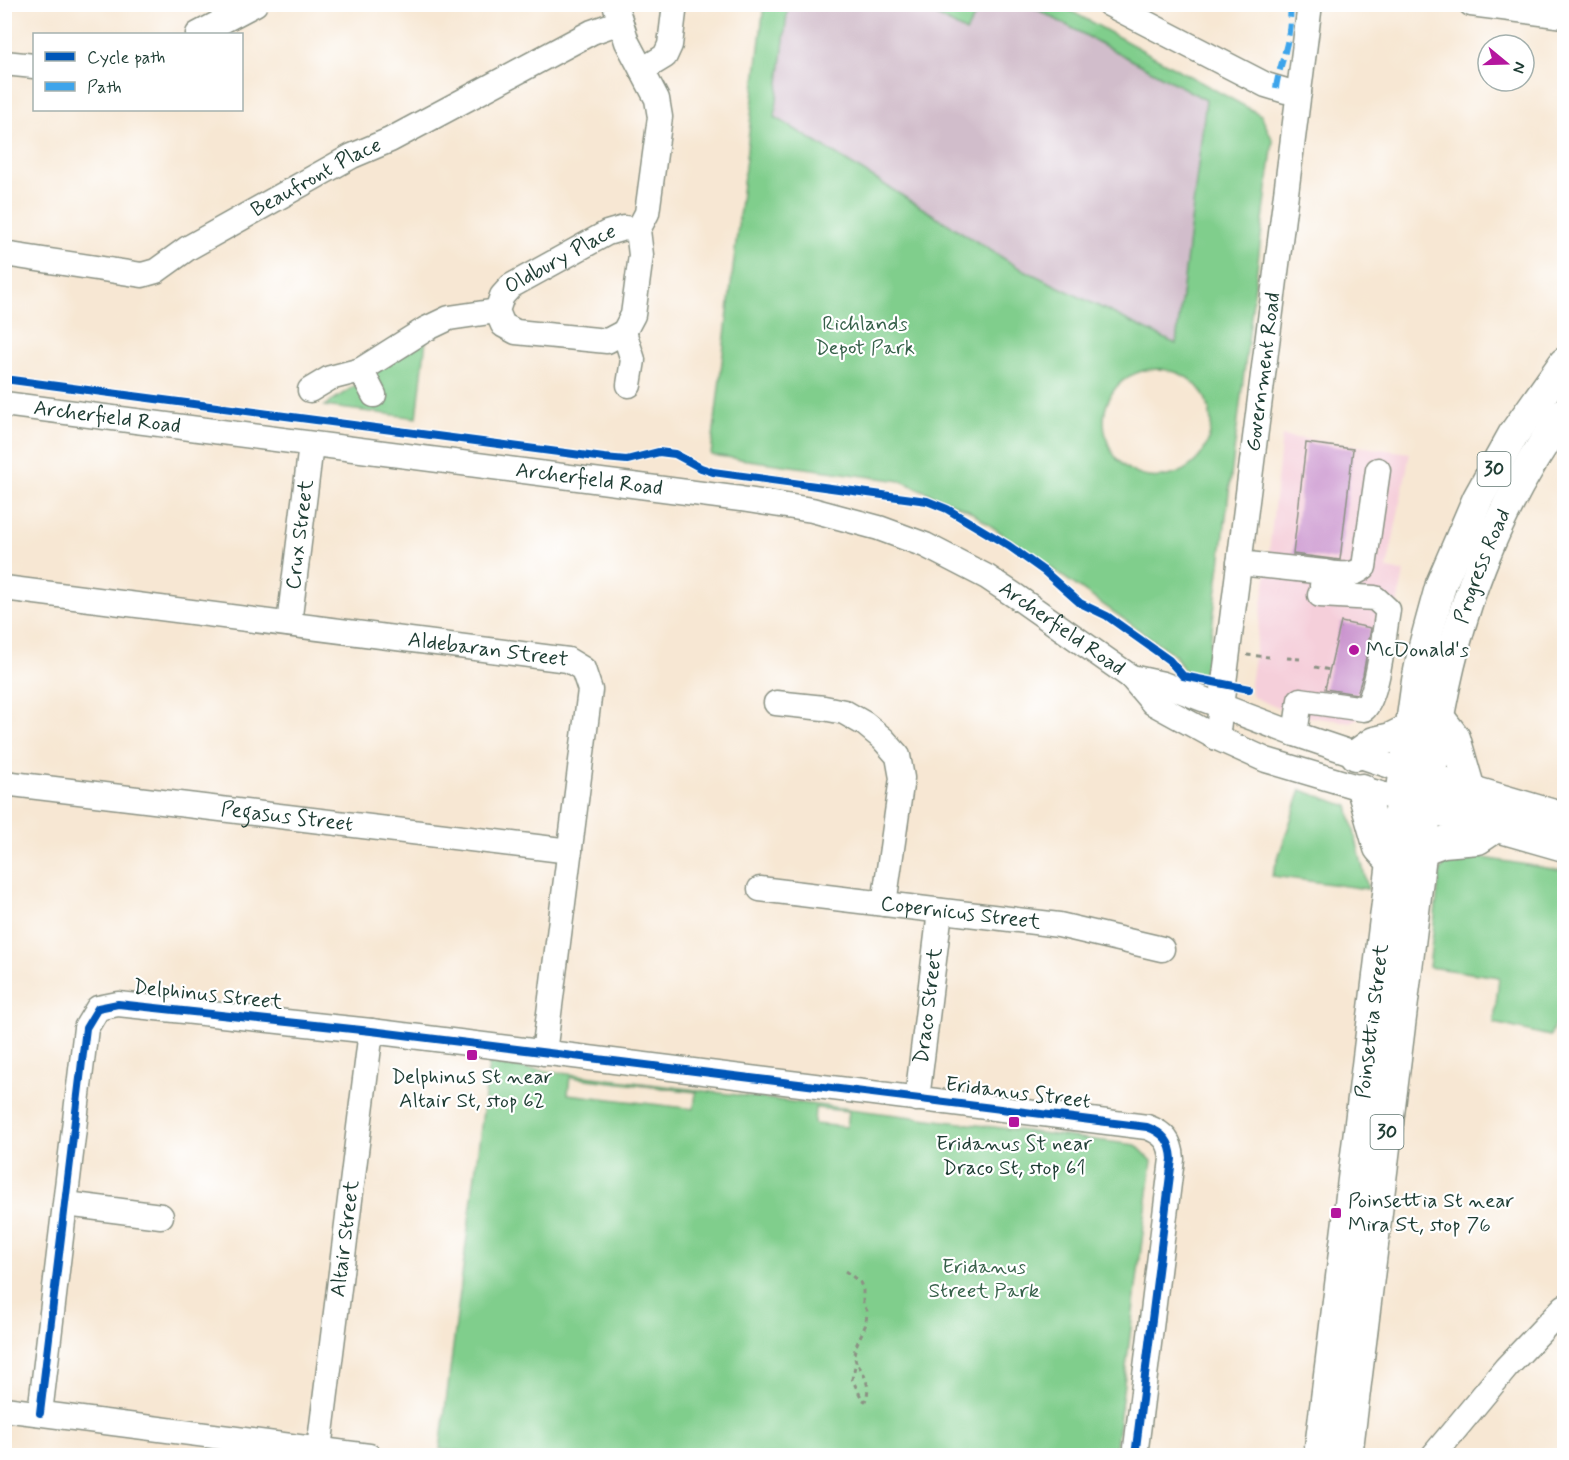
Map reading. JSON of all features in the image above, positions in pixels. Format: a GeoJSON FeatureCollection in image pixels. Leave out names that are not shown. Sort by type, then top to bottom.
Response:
{"type":"FeatureCollection","features":[{"type":"Feature","properties":{"kind":"main road","name":"Progress Road"},"geometry":{"type":"LineString","coordinates":[[1416,789],[1411,728],[1416,681],[1442,584],[1466,524],[1488,479],[1513,435],[1564,363]]}},
{"type":"Feature","properties":{"kind":"main road","name":"Progress Road"},"geometry":{"type":"LineString","coordinates":[[1416,789],[1439,717],[1459,625],[1481,562],[1494,530],[1523,475],[1564,413]]}},
{"type":"Feature","properties":{"kind":"main road"},"geometry":{"type":"LineString","coordinates":[[1439,717],[1455,738],[1470,790]]}},
{"type":"Feature","properties":{"kind":"main road"},"geometry":{"type":"LineString","coordinates":[[1356,754],[1374,742],[1391,738],[1411,728]]}},
{"type":"Feature","properties":{"kind":"main road"},"geometry":{"type":"LineString","coordinates":[[1362,789],[1379,848],[1392,862]]}},
{"type":"Feature","properties":{"kind":"main road","name":"Archerfield Road"},"geometry":{"type":"LineString","coordinates":[[1416,789],[1470,790],[1564,818]]}},
{"type":"Feature","properties":{"kind":"main road","name":"Archerfield Road"},"geometry":{"type":"LineString","coordinates":[[1416,789],[1496,827],[1564,846]]}},
{"type":"Feature","properties":{"kind":"main road","name":"Poinsettia Street"},"geometry":{"type":"LineString","coordinates":[[1347,1455],[1421,850],[1416,789]]}},
{"type":"Feature","properties":{"kind":"main road","name":"Poinsettia Street"},"geometry":{"type":"LineString","coordinates":[[1319,1455],[1392,862],[1416,789]]}},
{"type":"Feature","properties":{"kind":"main road"},"geometry":{"type":"LineString","coordinates":[[1421,850],[1443,842],[1478,839],[1496,827]]}},
{"type":"Feature","properties":{"kind":"street"},"geometry":{"type":"LineString","coordinates":[[200,33],[255,4]]}},
{"type":"Feature","properties":{"kind":"street"},"geometry":{"type":"LineString","coordinates":[[642,70],[665,56],[670,45],[675,4]]}},
{"type":"Feature","properties":{"kind":"street"},"geometry":{"type":"LineString","coordinates":[[1109,4],[1266,85],[1299,93]]}},
{"type":"Feature","properties":{"kind":"street","name":"Government Road"},"geometry":{"type":"LineString","coordinates":[[1217,738],[1310,4]]}},
{"type":"Feature","properties":{"kind":"street"},"geometry":{"type":"LineString","coordinates":[[1471,4],[1564,16]]}},
{"type":"Feature","properties":{"kind":"street","name":"Oldbury Place"},"geometry":{"type":"LineString","coordinates":[[618,13],[627,42],[657,99],[660,117],[646,213],[638,230],[641,255],[633,315],[624,332],[607,341],[516,332],[502,325],[497,311],[502,296],[511,286],[607,233],[624,228],[638,230]]}},
{"type":"Feature","properties":{"kind":"street","name":"Beaufront Place"},"geometry":{"type":"LineString","coordinates":[[4,254],[142,275],[156,271],[188,248],[352,156],[390,140],[592,32],[618,13]]}},
{"type":"Feature","properties":{"kind":"street"},"geometry":{"type":"LineString","coordinates":[[4,63],[33,66]]}},
{"type":"Feature","properties":{"kind":"street","name":"Oldbury Place"},"geometry":{"type":"LineString","coordinates":[[310,390],[330,378],[361,370],[426,329],[449,318],[497,311]]}},
{"type":"Feature","properties":{"kind":"street"},"geometry":{"type":"LineString","coordinates":[[624,332],[633,360],[629,385]]}},
{"type":"Feature","properties":{"kind":"street"},"geometry":{"type":"LineString","coordinates":[[361,370],[375,394]]}},
{"type":"Feature","properties":{"kind":"street","name":"Archerfield Road"},"geometry":{"type":"LineString","coordinates":[[4,404],[741,499],[812,510],[879,528],[925,545],[987,577],[1131,677],[1153,703],[1217,738],[1266,760],[1362,789],[1416,789]]}},
{"type":"Feature","properties":{"kind":"street","name":"Crux Street"},"geometry":{"type":"LineString","coordinates":[[289,624],[311,445]]}},
{"type":"Feature","properties":{"kind":"street"},"geometry":{"type":"LineString","coordinates":[[1321,592],[1364,567],[1378,470]]}},
{"type":"Feature","properties":{"kind":"street"},"geometry":{"type":"LineString","coordinates":[[1239,563],[1321,592],[1375,598],[1388,610],[1370,704],[1364,709],[1300,700],[1295,734]]}},
{"type":"Feature","properties":{"kind":"street","name":"Aldebaran Street"},"geometry":{"type":"LineString","coordinates":[[4,588],[568,660],[583,669],[590,690],[543,1053]]}},
{"type":"Feature","properties":{"kind":"street","name":"Archerfield Road"},"geometry":{"type":"LineString","coordinates":[[1131,677],[1163,684],[1295,734],[1356,754],[1416,789]]}},
{"type":"Feature","properties":{"kind":"street"},"geometry":{"type":"LineString","coordinates":[[776,703],[844,712],[865,724],[898,756],[902,778],[884,904]]}},
{"type":"Feature","properties":{"kind":"street","name":"Pegasus Street"},"geometry":{"type":"LineString","coordinates":[[4,783],[570,851]]}},
{"type":"Feature","properties":{"kind":"street","name":"Copernicus Street"},"geometry":{"type":"LineString","coordinates":[[760,889],[1059,925],[1161,949]]}},
{"type":"Feature","properties":{"kind":"street","name":"Draco Street"},"geometry":{"type":"LineString","coordinates":[[917,1098],[940,911]]}},
{"type":"Feature","properties":{"kind":"street","name":"Delphinus Street"},"geometry":{"type":"LineString","coordinates":[[40,1413],[86,1028],[98,1008],[118,1004],[371,1031],[543,1053]]}},
{"type":"Feature","properties":{"kind":"street","name":"Altair Street"},"geometry":{"type":"LineString","coordinates":[[319,1449],[371,1031]]}},
{"type":"Feature","properties":{"kind":"street","name":"Eridanus Street"},"geometry":{"type":"LineString","coordinates":[[543,1053],[1147,1127],[1164,1135],[1172,1149],[1172,1160],[1136,1455]]}},
{"type":"Feature","properties":{"kind":"street"},"geometry":{"type":"LineString","coordinates":[[66,1204],[162,1216]]}},
{"type":"Feature","properties":{"kind":"street"},"geometry":{"type":"LineString","coordinates":[[1433,1455],[1506,1368],[1564,1307]]}},
{"type":"Feature","properties":{"kind":"street"},"geometry":{"type":"LineString","coordinates":[[4,1409],[369,1455]]}},
{"type":"Feature","properties":{"kind":"path"},"geometry":{"type":"LineString","coordinates":[[1247,655],[1269,657]]}},
{"type":"Feature","properties":{"kind":"path"},"geometry":{"type":"LineString","coordinates":[[1287,658],[1300,659]]}},
{"type":"Feature","properties":{"kind":"path"},"geometry":{"type":"LineString","coordinates":[[1315,667],[1330,670]]}},
{"type":"Feature","properties":{"kind":"path"},"geometry":{"type":"LineString","coordinates":[[845,1271],[860,1282],[863,1290],[863,1304],[867,1311],[868,1318],[854,1354],[868,1388],[865,1401],[852,1379],[856,1362]]}},
{"type":"Feature","properties":{"kind":"path"},"geometry":{"type":"LineString","coordinates":[[442,1455],[454,1455]]}},
{"type":"Feature","properties":{"kind":"shaded area"},"geometry":{"type":"Polygon","coordinates":[[[788,4],[918,5],[965,31],[981,5],[1029,5],[1206,100],[1177,344],[1016,266],[775,117],[788,4]]]}},
{"type":"Feature","properties":{"kind":"shaded area"},"geometry":{"type":"Polygon","coordinates":[[[1282,436],[1410,453],[1387,569],[1404,572],[1376,709],[1350,722],[1294,715],[1253,697],[1250,684],[1267,571],[1282,436]]]}},
{"type":"Feature","properties":{"kind":"green space","name":"Richlands Depot Park"},"geometry":{"type":"Polygon","coordinates":[[[764,5],[788,5],[775,117],[1016,266],[1176,344],[1206,100],[1029,5],[1060,5],[1261,115],[1273,141],[1207,668],[1200,677],[1188,677],[1175,655],[968,510],[901,481],[711,455],[764,5]],[[1163,369],[1142,371],[1122,382],[1109,398],[1104,418],[1106,438],[1115,456],[1129,470],[1148,477],[1172,475],[1187,468],[1206,446],[1211,424],[1203,394],[1188,378],[1163,369]]]}},
{"type":"Feature","properties":{"kind":"green space"},"geometry":{"type":"Polygon","coordinates":[[[918,5],[981,5],[966,32],[918,5]]]}},
{"type":"Feature","properties":{"kind":"green space"},"geometry":{"type":"Polygon","coordinates":[[[426,339],[417,418],[324,406],[426,339]]]}},
{"type":"Feature","properties":{"kind":"green space"},"geometry":{"type":"Polygon","coordinates":[[[1301,790],[1348,806],[1368,889],[1272,876],[1301,790]]]}},
{"type":"Feature","properties":{"kind":"green space"},"geometry":{"type":"Polygon","coordinates":[[[1459,854],[1564,871],[1564,1014],[1550,1036],[1494,1023],[1499,977],[1429,967],[1440,872],[1449,858],[1459,854]]]}},
{"type":"Feature","properties":{"kind":"green space","name":"Eridanus Street Park"},"geometry":{"type":"Polygon","coordinates":[[[489,1064],[1136,1145],[1152,1161],[1115,1455],[492,1456],[440,1449],[489,1064]],[[570,1077],[568,1094],[694,1109],[696,1092],[570,1077]],[[815,1108],[814,1124],[847,1127],[849,1111],[815,1108]]]}},
{"type":"Feature","properties":{"kind":"building"},"geometry":{"type":"Polygon","coordinates":[[[1306,443],[1353,449],[1340,560],[1293,554],[1306,443]]]}},
{"type":"Feature","properties":{"kind":"building","name":"McDonald's"},"geometry":{"type":"Polygon","coordinates":[[[1341,622],[1371,628],[1363,675],[1357,694],[1325,689],[1341,622]]]}},
{"type":"Feature","properties":{"kind":"marked path"},"geometry":{"type":"LineString","coordinates":[[1276,88],[1288,36],[1291,4]]}},
{"type":"Feature","properties":{"kind":"cycle path"},"geometry":{"type":"LineString","coordinates":[[4,379],[604,458],[627,460],[659,452],[675,454],[713,472],[927,501],[947,509],[1009,546],[1044,571],[1080,603],[1107,616],[1169,660],[1183,676],[1249,689]]}},
{"type":"Feature","properties":{"kind":"cycle path"},"geometry":{"type":"LineString","coordinates":[[40,1413],[86,1028],[98,1008],[118,1004],[371,1031],[1153,1129],[1165,1139],[1172,1159],[1135,1456]]}},
{"type":"Feature","properties":{"kind":"place","name":"McDonald's"},"geometry":{"type":"Point","coordinates":[1354,650]}},
{"type":"Feature","properties":{"kind":"place","name":"Delphinus St near Altair St, stop 62"},"geometry":{"type":"Point","coordinates":[472,1055]}},
{"type":"Feature","properties":{"kind":"place","name":"Eridanus St near Draco St, stop 61"},"geometry":{"type":"Point","coordinates":[1014,1122]}},
{"type":"Feature","properties":{"kind":"place","name":"Poinsettia St near Mira St, stop 76"},"geometry":{"type":"Point","coordinates":[1336,1213]}}]}
